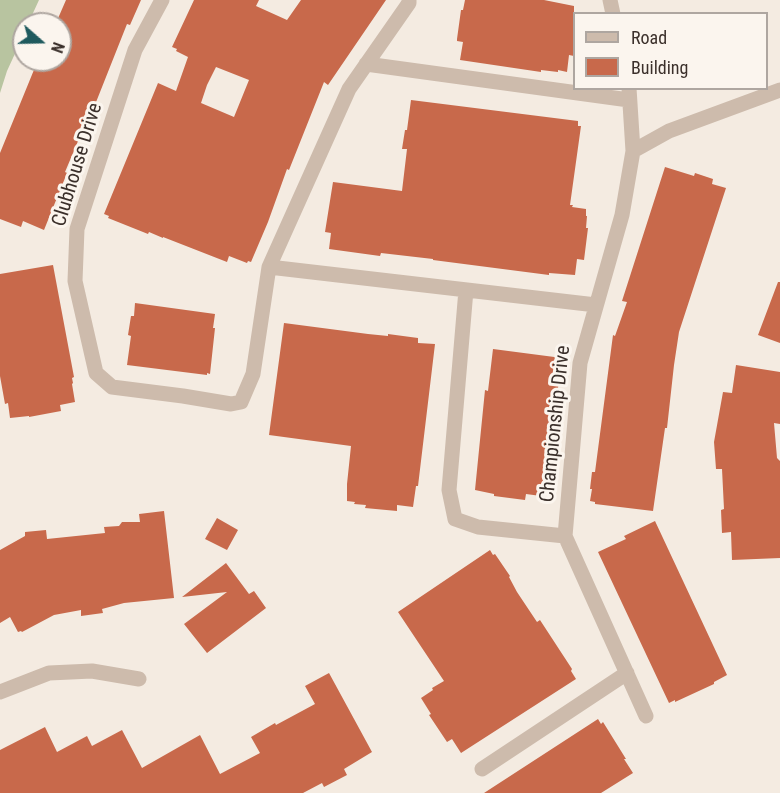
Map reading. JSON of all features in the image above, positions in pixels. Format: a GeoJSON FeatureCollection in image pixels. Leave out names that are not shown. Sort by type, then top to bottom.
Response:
{"type":"FeatureCollection","features":[{"type":"Feature","properties":{"kind":"street","name":"Clubhouse Drive"},"geometry":{"type":"LineString","coordinates":[[162,0],[135,50],[77,229],[75,281],[96,373],[112,387],[231,404],[241,402],[253,374],[269,267],[349,89],[409,0]]}},
{"type":"Feature","properties":{"kind":"street"},"geometry":{"type":"LineString","coordinates":[[366,64],[573,88]]}},
{"type":"Feature","properties":{"kind":"street"},"geometry":{"type":"LineString","coordinates":[[594,90],[629,94]]}},
{"type":"Feature","properties":{"kind":"street"},"geometry":{"type":"LineString","coordinates":[[633,151],[669,131],[780,90]]}},
{"type":"Feature","properties":{"kind":"street","name":"Championship Drive"},"geometry":{"type":"LineString","coordinates":[[629,94],[633,151],[622,215],[580,363],[565,537],[646,716]]}},
{"type":"Feature","properties":{"kind":"street"},"geometry":{"type":"LineString","coordinates":[[269,267],[596,305]]}},
{"type":"Feature","properties":{"kind":"street"},"geometry":{"type":"LineString","coordinates":[[466,290],[449,490],[455,519],[478,527],[565,537]]}},
{"type":"Feature","properties":{"kind":"street"},"geometry":{"type":"LineString","coordinates":[[0,692],[49,673],[92,671],[139,679]]}},
{"type":"Feature","properties":{"kind":"street"},"geometry":{"type":"LineString","coordinates":[[482,769],[627,674]]}},
{"type":"Feature","properties":{"kind":"green space"},"geometry":{"type":"Polygon","coordinates":[[[0,0],[39,0],[34,12],[12,12],[12,60],[0,93],[0,0]]]}},
{"type":"Feature","properties":{"kind":"building"},"geometry":{"type":"Polygon","coordinates":[[[66,0],[141,0],[130,25],[127,24],[83,135],[81,134],[65,172],[67,173],[44,230],[23,221],[21,227],[0,219],[0,153],[33,72],[72,72],[72,12],[61,12],[66,0]]]}},
{"type":"Feature","properties":{"kind":"building"},"geometry":{"type":"Polygon","coordinates":[[[194,0],[259,0],[256,6],[287,20],[301,0],[386,0],[328,85],[324,82],[251,262],[247,263],[229,256],[227,262],[149,232],[148,234],[108,218],[109,216],[104,214],[158,83],[176,91],[188,57],[172,47],[194,0]],[[216,67],[201,103],[234,117],[249,80],[216,67]]]}},
{"type":"Feature","properties":{"kind":"building"},"geometry":{"type":"Polygon","coordinates":[[[465,0],[544,0],[574,6],[573,56],[569,55],[567,72],[541,70],[541,72],[460,60],[463,42],[457,39],[461,10],[463,10],[465,0]]]}},
{"type":"Feature","properties":{"kind":"building"},"geometry":{"type":"Polygon","coordinates":[[[411,100],[578,121],[578,126],[581,126],[570,205],[586,209],[586,228],[588,228],[584,260],[577,259],[575,275],[549,273],[549,275],[433,259],[381,253],[380,256],[329,249],[331,233],[325,232],[333,182],[402,191],[407,149],[402,149],[411,100]]]}},
{"type":"Feature","properties":{"kind":"building"},"geometry":{"type":"Polygon","coordinates":[[[665,167],[713,179],[712,184],[726,188],[679,332],[667,428],[665,428],[653,511],[595,504],[590,501],[592,489],[590,489],[592,472],[595,472],[613,335],[615,336],[627,302],[622,301],[665,167]]]}},
{"type":"Feature","properties":{"kind":"building"},"geometry":{"type":"Polygon","coordinates":[[[53,265],[74,377],[72,384],[75,402],[60,405],[61,411],[10,418],[0,376],[0,274],[53,265]]]}},
{"type":"Feature","properties":{"kind":"building"},"geometry":{"type":"Polygon","coordinates":[[[778,282],[780,282],[780,343],[758,335],[778,282]]]}},
{"type":"Feature","properties":{"kind":"building"},"geometry":{"type":"Polygon","coordinates":[[[135,303],[215,314],[210,374],[127,365],[131,336],[128,335],[131,316],[134,316],[135,303]]]}},
{"type":"Feature","properties":{"kind":"building"},"geometry":{"type":"Polygon","coordinates":[[[284,323],[418,338],[418,343],[435,344],[418,486],[416,486],[413,507],[397,505],[397,511],[365,508],[366,505],[347,501],[351,446],[269,435],[284,323]]]}},
{"type":"Feature","properties":{"kind":"building"},"geometry":{"type":"Polygon","coordinates":[[[493,349],[562,358],[550,449],[541,496],[526,494],[525,500],[494,496],[494,494],[475,490],[485,390],[488,391],[493,349]]]}},
{"type":"Feature","properties":{"kind":"building"},"geometry":{"type":"Polygon","coordinates":[[[736,365],[780,372],[780,424],[774,423],[777,458],[780,461],[780,558],[732,560],[731,532],[722,533],[721,510],[724,509],[722,469],[716,469],[714,442],[723,392],[732,393],[736,365]]]}},
{"type":"Feature","properties":{"kind":"building"},"geometry":{"type":"Polygon","coordinates":[[[164,511],[174,598],[124,603],[102,609],[103,613],[81,616],[81,610],[54,615],[22,632],[18,632],[10,617],[0,623],[0,550],[25,536],[25,532],[46,530],[47,539],[105,533],[104,527],[119,526],[122,522],[140,522],[139,514],[164,511]]]}},
{"type":"Feature","properties":{"kind":"building"},"geometry":{"type":"Polygon","coordinates":[[[217,518],[238,530],[227,550],[205,539],[217,518]]]}},
{"type":"Feature","properties":{"kind":"building"},"geometry":{"type":"Polygon","coordinates":[[[655,521],[727,675],[714,684],[669,703],[598,552],[626,539],[624,536],[655,521]]]}},
{"type":"Feature","properties":{"kind":"building"},"geometry":{"type":"Polygon","coordinates":[[[490,550],[510,576],[517,592],[537,622],[540,620],[576,679],[461,753],[452,739],[447,742],[421,698],[444,681],[398,612],[490,550]]]}},
{"type":"Feature","properties":{"kind":"building"},"geometry":{"type":"Polygon","coordinates":[[[226,563],[249,594],[254,591],[266,608],[207,653],[184,624],[227,592],[182,597],[226,563]]]}},
{"type":"Feature","properties":{"kind":"building"},"geometry":{"type":"Polygon","coordinates":[[[329,673],[372,752],[344,769],[347,775],[324,787],[322,783],[303,793],[0,793],[0,750],[45,727],[57,752],[87,736],[92,746],[122,730],[142,768],[200,735],[220,774],[260,753],[251,737],[315,704],[305,686],[329,673]]]}},
{"type":"Feature","properties":{"kind":"building"},"geometry":{"type":"Polygon","coordinates":[[[598,719],[601,724],[603,722],[633,773],[601,793],[484,793],[598,719]]]}}]}
